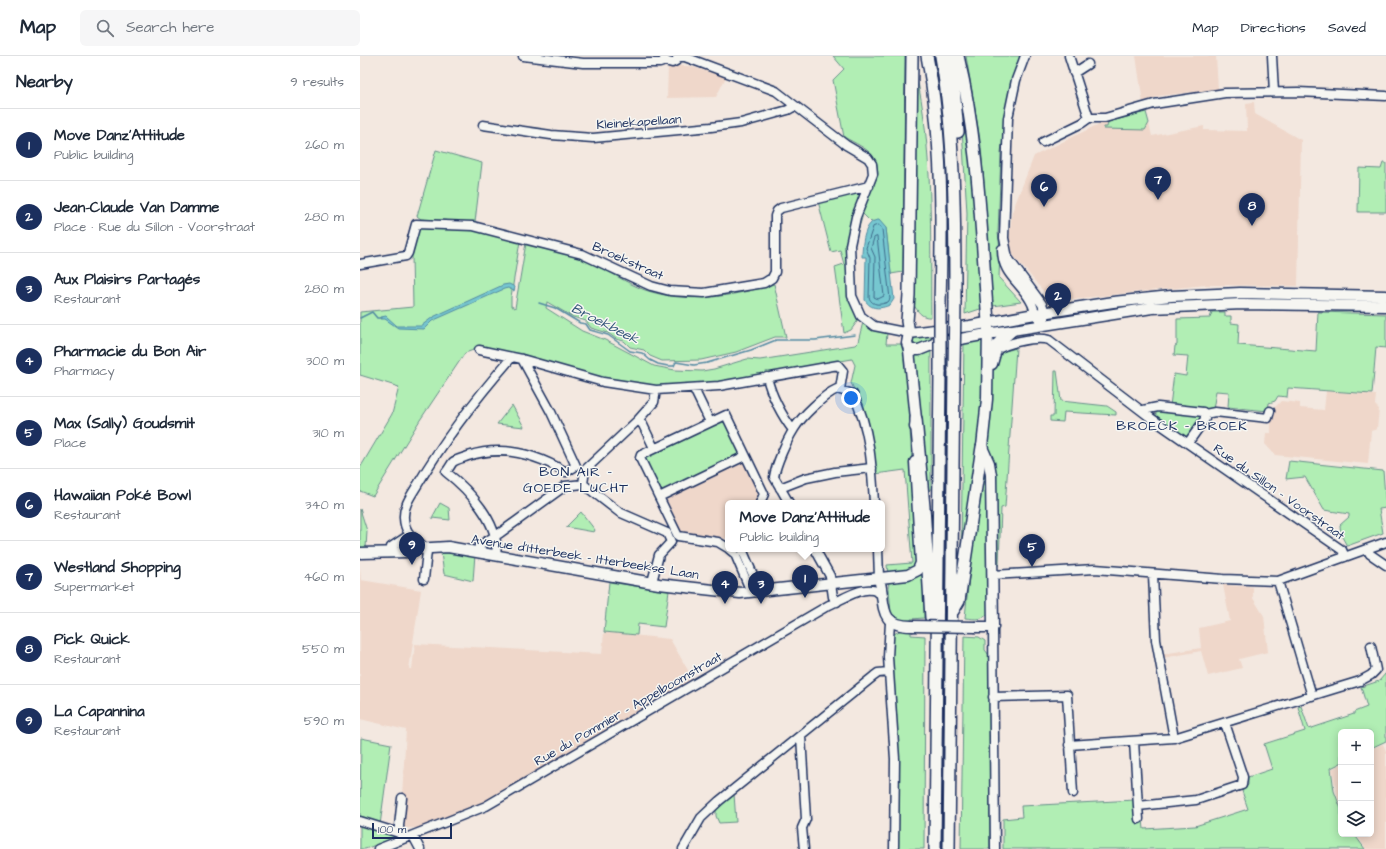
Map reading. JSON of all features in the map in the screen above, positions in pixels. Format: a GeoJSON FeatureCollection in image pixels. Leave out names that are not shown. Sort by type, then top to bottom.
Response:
{"type":"FeatureCollection","features":[{"type":"Feature","properties":{"kind":"highway"},"geometry":{"type":"LineString","coordinates":[[909,333],[907,321],[909,295],[912,56]]}},
{"type":"Feature","properties":{"kind":"highway"},"geometry":{"type":"LineString","coordinates":[[918,56],[932,93]]}},
{"type":"Feature","properties":{"kind":"highway"},"geometry":{"type":"LineString","coordinates":[[927,56],[939,170],[941,225],[935,849]]}},
{"type":"Feature","properties":{"kind":"highway"},"geometry":{"type":"LineString","coordinates":[[941,56],[947,91],[954,187],[955,301],[949,849]]}},
{"type":"Feature","properties":{"kind":"highway"},"geometry":{"type":"LineString","coordinates":[[951,56],[958,122],[960,176],[954,187]]}},
{"type":"Feature","properties":{"kind":"highway"},"geometry":{"type":"LineString","coordinates":[[958,56],[969,112],[975,155],[988,328]]}},
{"type":"Feature","properties":{"kind":"highway"},"geometry":{"type":"LineString","coordinates":[[916,419],[924,500],[930,611],[937,664]]}},
{"type":"Feature","properties":{"kind":"highway"},"geometry":{"type":"LineString","coordinates":[[952,614],[959,601],[982,447]]}},
{"type":"Feature","properties":{"kind":"main road"},"geometry":{"type":"LineString","coordinates":[[909,350],[920,350],[934,344],[1040,313],[1171,296],[1239,293],[1386,296]]}},
{"type":"Feature","properties":{"kind":"main road"},"geometry":{"type":"LineString","coordinates":[[909,333],[988,328],[1013,330],[1098,315],[1177,306],[1242,304],[1386,306]]}},
{"type":"Feature","properties":{"kind":"main road"},"geometry":{"type":"LineString","coordinates":[[879,578],[885,612],[890,622],[912,626],[992,627],[991,475],[989,463],[982,447],[988,378],[988,328]]}},
{"type":"Feature","properties":{"kind":"main road"},"geometry":{"type":"LineString","coordinates":[[988,378],[994,351],[998,343],[1013,330]]}},
{"type":"Feature","properties":{"kind":"main road","name":"Avenue d'Itterbeek - Itterbeekse Laan"},"geometry":{"type":"LineString","coordinates":[[363,553],[453,549],[478,551],[652,582],[710,590],[750,592],[912,574],[918,570],[921,563],[913,437],[916,419],[907,343],[909,333]]}},
{"type":"Feature","properties":{"kind":"street"},"geometry":{"type":"LineString","coordinates":[[523,56],[583,63],[660,63],[664,59],[670,63],[675,62],[678,56],[685,57],[771,89],[783,96],[846,145],[862,154],[872,164],[873,174],[852,232],[850,245],[852,296],[861,316],[874,326],[909,333]]}},
{"type":"Feature","properties":{"kind":"street"},"geometry":{"type":"LineString","coordinates":[[1026,56],[1016,80],[1008,118],[1004,238],[1002,243],[1003,264],[1040,313],[1043,325]]}},
{"type":"Feature","properties":{"kind":"street"},"geometry":{"type":"LineString","coordinates":[[1069,56],[1090,118]]}},
{"type":"Feature","properties":{"kind":"street"},"geometry":{"type":"LineString","coordinates":[[1272,56],[1274,92]]}},
{"type":"Feature","properties":{"kind":"street"},"geometry":{"type":"LineString","coordinates":[[1074,73],[1088,64]]}},
{"type":"Feature","properties":{"kind":"street"},"geometry":{"type":"LineString","coordinates":[[1043,142],[1090,118],[1105,118],[1154,104],[1225,93],[1274,92],[1386,96]]}},
{"type":"Feature","properties":{"kind":"street","name":"Kleinekapellaan"},"geometry":{"type":"LineString","coordinates":[[483,124],[551,135],[593,138],[689,130],[734,124],[783,112],[795,106]]}},
{"type":"Feature","properties":{"kind":"street","name":"Broekstraat"},"geometry":{"type":"LineString","coordinates":[[360,264],[406,256],[416,224],[465,226],[491,230],[582,254],[657,288],[687,294],[764,284],[772,278],[775,272],[775,216],[777,211],[781,208],[870,184]]}},
{"type":"Feature","properties":{"kind":"street"},"geometry":{"type":"LineString","coordinates":[[1290,304],[1296,299],[1296,294]]}},
{"type":"Feature","properties":{"kind":"street","name":"Rue du Sillon - Voorstraat"},"geometry":{"type":"LineString","coordinates":[[994,351],[1000,347],[1016,343],[1043,339],[1049,340],[1188,443],[1342,550],[1345,557]]}},
{"type":"Feature","properties":{"kind":"street"},"geometry":{"type":"LineString","coordinates":[[479,350],[512,356],[603,382],[656,390],[694,389],[838,365],[843,370],[840,389]]}},
{"type":"Feature","properties":{"kind":"street"},"geometry":{"type":"LineString","coordinates":[[424,580],[426,550],[409,535],[405,526],[405,509],[431,462],[464,414],[512,356]]}},
{"type":"Feature","properties":{"kind":"street"},"geometry":{"type":"LineString","coordinates":[[496,555],[494,537],[480,507],[470,494],[446,472],[454,461],[475,454],[508,452],[525,454],[542,459],[568,472],[576,466],[551,412],[522,359]]}},
{"type":"Feature","properties":{"kind":"street"},"geometry":{"type":"LineString","coordinates":[[767,377],[784,417],[793,430]]}},
{"type":"Feature","properties":{"kind":"street"},"geometry":{"type":"LineString","coordinates":[[694,389],[710,422]]}},
{"type":"Feature","properties":{"kind":"street"},"geometry":{"type":"LineString","coordinates":[[787,500],[774,475],[793,430],[813,408],[832,392],[840,389],[852,393],[859,406],[866,427],[872,468],[874,500]]}},
{"type":"Feature","properties":{"kind":"street"},"geometry":{"type":"LineString","coordinates":[[584,484],[584,472],[586,469],[638,420],[654,402],[656,390]]}},
{"type":"Feature","properties":{"kind":"street"},"geometry":{"type":"LineString","coordinates":[[1142,410],[1158,408],[1200,411],[1205,414],[1215,412],[1268,418],[1270,411]]}},
{"type":"Feature","properties":{"kind":"street"},"geometry":{"type":"LineString","coordinates":[[1188,443],[1205,419],[1205,414]]}},
{"type":"Feature","properties":{"kind":"street"},"geometry":{"type":"LineString","coordinates":[[725,547],[718,542],[678,536],[640,458],[641,455],[726,415],[764,494],[761,500]]}},
{"type":"Feature","properties":{"kind":"street"},"geometry":{"type":"LineString","coordinates":[[638,420],[643,425],[654,448]]}},
{"type":"Feature","properties":{"kind":"street"},"geometry":{"type":"LineString","coordinates":[[659,497],[745,456]]}},
{"type":"Feature","properties":{"kind":"street"},"geometry":{"type":"LineString","coordinates":[[780,488],[806,478],[835,472],[872,468]]}},
{"type":"Feature","properties":{"kind":"street"},"geometry":{"type":"LineString","coordinates":[[478,551],[479,546],[494,537],[565,486],[584,484],[619,512],[667,534],[671,542],[659,555],[652,582]]}},
{"type":"Feature","properties":{"kind":"street"},"geometry":{"type":"LineString","coordinates":[[396,551],[391,547],[409,535]]}},
{"type":"Feature","properties":{"kind":"street"},"geometry":{"type":"LineString","coordinates":[[992,575],[1095,569],[1223,579],[1278,580],[1386,542]]}},
{"type":"Feature","properties":{"kind":"street"},"geometry":{"type":"LineString","coordinates":[[1368,549],[1370,554],[1386,565]]}},
{"type":"Feature","properties":{"kind":"street"},"geometry":{"type":"LineString","coordinates":[[732,552],[735,554],[750,592]]}},
{"type":"Feature","properties":{"kind":"street"},"geometry":{"type":"LineString","coordinates":[[743,552],[760,592]]}},
{"type":"Feature","properties":{"kind":"street"},"geometry":{"type":"LineString","coordinates":[[817,552],[830,576],[833,597],[837,602]]}},
{"type":"Feature","properties":{"kind":"street"},"geometry":{"type":"LineString","coordinates":[[878,552],[879,578]]}},
{"type":"Feature","properties":{"kind":"street"},"geometry":{"type":"LineString","coordinates":[[1153,574],[1156,640],[1174,738]]}},
{"type":"Feature","properties":{"kind":"street"},"geometry":{"type":"LineString","coordinates":[[1278,580],[1312,696]]}},
{"type":"Feature","properties":{"kind":"street","name":"Rue du Pommier - Appelboomstraat"},"geometry":{"type":"LineString","coordinates":[[378,849],[400,836],[413,836],[486,806],[837,602],[870,589],[880,592],[883,597]]}},
{"type":"Feature","properties":{"kind":"street"},"geometry":{"type":"LineString","coordinates":[[890,622],[888,647],[895,759],[894,849]]}},
{"type":"Feature","properties":{"kind":"street"},"geometry":{"type":"LineString","coordinates":[[992,627],[995,849]]}},
{"type":"Feature","properties":{"kind":"street"},"geometry":{"type":"LineString","coordinates":[[1069,745],[1174,738],[1360,681],[1371,675],[1376,670],[1371,646]]}},
{"type":"Feature","properties":{"kind":"street"},"geometry":{"type":"LineString","coordinates":[[683,849],[693,829],[705,814],[874,676],[878,673],[889,672]]}},
{"type":"Feature","properties":{"kind":"street"},"geometry":{"type":"LineString","coordinates":[[993,697],[1067,695],[1069,745],[1074,793]]}},
{"type":"Feature","properties":{"kind":"street"},"geometry":{"type":"LineString","coordinates":[[1138,806],[1196,800],[1242,785],[1243,777],[1225,723]]}},
{"type":"Feature","properties":{"kind":"street"},"geometry":{"type":"LineString","coordinates":[[801,736],[806,818],[802,828],[804,849]]}},
{"type":"Feature","properties":{"kind":"street"},"geometry":{"type":"LineString","coordinates":[[1134,741],[1139,820]]}},
{"type":"Feature","properties":{"kind":"street"},"geometry":{"type":"LineString","coordinates":[[360,821],[400,836],[402,798]]}},
{"type":"Feature","properties":{"kind":"street"},"geometry":{"type":"LineString","coordinates":[[413,836],[420,849]]}},
{"type":"Feature","properties":{"kind":"shaded area"},"geometry":{"type":"Polygon","coordinates":[[[1136,56],[1216,56],[1218,89],[1159,96],[1143,103],[1136,56]]]}},
{"type":"Feature","properties":{"kind":"shaded area"},"geometry":{"type":"Polygon","coordinates":[[[668,66],[689,66],[726,77],[716,97],[667,98],[668,66]]]}},
{"type":"Feature","properties":{"kind":"shaded area"},"geometry":{"type":"Polygon","coordinates":[[[1254,102],[1255,114],[1301,140],[1298,286],[1206,285],[1054,301],[1049,298],[1008,249],[1012,212],[1034,156],[1097,125],[1146,112],[1152,136],[1204,126],[1204,130],[1247,131],[1246,103],[1254,102]]]}},
{"type":"Feature","properties":{"kind":"shaded area"},"geometry":{"type":"Polygon","coordinates":[[[1326,391],[1376,395],[1375,405],[1379,409],[1377,429],[1371,431],[1368,464],[1275,455],[1265,444],[1266,433],[1271,433],[1271,407],[1275,407],[1281,401],[1300,403],[1300,408],[1324,410],[1326,391]]]}},
{"type":"Feature","properties":{"kind":"shaded area"},"geometry":{"type":"Polygon","coordinates":[[[742,462],[745,463],[759,492],[757,500],[725,500],[725,538],[723,539],[681,533],[665,501],[666,498],[742,462]]]}},
{"type":"Feature","properties":{"kind":"shaded area"},"geometry":{"type":"Polygon","coordinates":[[[360,569],[361,580],[421,590],[409,669],[412,669],[415,644],[602,654],[604,632],[670,639],[693,679],[477,806],[419,828],[400,828],[406,730],[360,719],[360,569]]]}},
{"type":"Feature","properties":{"kind":"shaded area"},"geometry":{"type":"Polygon","coordinates":[[[1223,585],[1253,587],[1253,598],[1264,616],[1268,652],[1239,659],[1242,668],[1208,676],[1201,651],[1163,658],[1162,654],[1201,648],[1199,628],[1230,621],[1223,585]]]}},
{"type":"Feature","properties":{"kind":"shaded area"},"geometry":{"type":"Polygon","coordinates":[[[1383,744],[1386,751],[1386,849],[1366,849],[1358,837],[1374,837],[1374,748],[1383,744]]]}},
{"type":"Feature","properties":{"kind":"shaded area"},"geometry":{"type":"Polygon","coordinates":[[[1338,766],[1338,798],[1337,795],[1332,769],[1338,766]]]}},
{"type":"Feature","properties":{"kind":"green space"},"geometry":{"type":"Polygon","coordinates":[[[833,56],[905,56],[903,272],[891,274],[886,228],[873,221],[871,222],[863,214],[859,228],[846,244],[851,303],[859,319],[851,330],[844,333],[835,267],[844,264],[840,250],[831,252],[818,201],[873,187],[877,168],[876,161],[867,150],[844,137],[833,80],[844,69],[833,56]]]}},
{"type":"Feature","properties":{"kind":"green space"},"geometry":{"type":"Polygon","coordinates":[[[966,56],[1021,56],[1011,84],[1001,152],[998,233],[1000,249],[999,278],[1021,302],[993,306],[981,146],[966,56]]]}},
{"type":"Feature","properties":{"kind":"green space"},"geometry":{"type":"Polygon","coordinates":[[[915,69],[925,130],[930,192],[931,317],[922,315],[913,304],[915,69]]]}},
{"type":"Feature","properties":{"kind":"green space"},"geometry":{"type":"Polygon","coordinates":[[[959,77],[968,130],[983,308],[965,314],[967,213],[959,77]]]}},
{"type":"Feature","properties":{"kind":"green space"},"geometry":{"type":"Polygon","coordinates":[[[1146,112],[1149,123],[1145,130],[1104,129],[1104,127],[1107,127],[1108,122],[1146,112]]]}},
{"type":"Feature","properties":{"kind":"green space"},"geometry":{"type":"Polygon","coordinates":[[[436,150],[482,163],[475,222],[421,219],[417,216],[436,150]]]}},
{"type":"Feature","properties":{"kind":"green space"},"geometry":{"type":"Polygon","coordinates":[[[1383,163],[1386,163],[1386,212],[1358,212],[1359,168],[1381,169],[1383,163]]]}},
{"type":"Feature","properties":{"kind":"green space"},"geometry":{"type":"Polygon","coordinates":[[[419,228],[475,230],[520,241],[511,297],[511,306],[515,308],[526,243],[565,253],[588,261],[645,290],[677,297],[693,298],[726,295],[758,289],[774,284],[786,337],[775,337],[736,352],[701,360],[662,361],[650,356],[644,350],[630,347],[624,341],[616,339],[608,333],[591,328],[586,321],[573,317],[547,302],[546,308],[582,331],[605,340],[654,366],[675,370],[702,371],[747,359],[760,360],[855,345],[858,342],[863,322],[873,329],[887,333],[886,344],[903,344],[917,335],[931,335],[931,490],[927,490],[921,429],[910,430],[918,561],[924,569],[924,618],[911,619],[911,635],[925,636],[924,849],[896,849],[895,711],[891,641],[894,634],[901,630],[901,619],[896,618],[891,613],[887,565],[912,563],[905,470],[875,474],[861,404],[851,383],[855,365],[852,359],[718,383],[656,387],[607,379],[479,348],[465,353],[420,420],[373,496],[360,491],[360,468],[392,414],[399,387],[360,375],[360,312],[413,307],[412,256],[419,228]]]}},
{"type":"Feature","properties":{"kind":"green space"},"geometry":{"type":"Polygon","coordinates":[[[1212,312],[1225,312],[1225,316],[1231,316],[1231,323],[1239,324],[1238,345],[1316,351],[1318,312],[1386,314],[1386,348],[1376,347],[1372,394],[1288,388],[1287,397],[1278,396],[1275,401],[1269,403],[1268,411],[1228,407],[1229,392],[1216,391],[1213,410],[1170,406],[1174,374],[1186,376],[1188,356],[1174,355],[1175,346],[1177,345],[1177,319],[1210,318],[1212,312]]]}},
{"type":"Feature","properties":{"kind":"green space"},"geometry":{"type":"Polygon","coordinates":[[[984,340],[999,353],[1016,348],[1005,507],[1001,508],[999,565],[988,566],[989,612],[984,617],[975,619],[965,618],[971,555],[961,554],[964,341],[984,340]]]}},
{"type":"Feature","properties":{"kind":"green space"},"geometry":{"type":"Polygon","coordinates":[[[1055,371],[1057,371],[1061,401],[1107,406],[1116,412],[1116,415],[1064,412],[1063,422],[1050,421],[1050,416],[1054,416],[1055,371]]]}},
{"type":"Feature","properties":{"kind":"green space"},"geometry":{"type":"Polygon","coordinates":[[[512,405],[524,427],[497,424],[512,405]]]}},
{"type":"Feature","properties":{"kind":"green space"},"geometry":{"type":"Polygon","coordinates":[[[1159,410],[1202,417],[1186,438],[1156,418],[1156,413],[1159,410]]]}},
{"type":"Feature","properties":{"kind":"green space"},"geometry":{"type":"Polygon","coordinates":[[[724,419],[740,454],[659,493],[643,457],[724,419]]]}},
{"type":"Feature","properties":{"kind":"green space"},"geometry":{"type":"Polygon","coordinates":[[[1289,461],[1383,471],[1386,508],[1379,509],[1383,533],[1347,546],[1341,535],[1340,525],[1349,517],[1349,514],[1324,510],[1305,477],[1286,479],[1289,461]]]}},
{"type":"Feature","properties":{"kind":"green space"},"geometry":{"type":"Polygon","coordinates":[[[440,503],[449,508],[450,520],[432,518],[440,503]]]}},
{"type":"Feature","properties":{"kind":"green space"},"geometry":{"type":"Polygon","coordinates":[[[360,509],[367,531],[366,548],[360,548],[360,509]]]}},
{"type":"Feature","properties":{"kind":"green space"},"geometry":{"type":"Polygon","coordinates":[[[581,512],[595,530],[594,532],[566,527],[581,512]]]}},
{"type":"Feature","properties":{"kind":"green space"},"geometry":{"type":"Polygon","coordinates":[[[441,553],[475,554],[473,581],[444,574],[441,553]]]}},
{"type":"Feature","properties":{"kind":"green space"},"geometry":{"type":"Polygon","coordinates":[[[609,582],[669,591],[664,627],[638,624],[637,635],[604,632],[609,582]]]}},
{"type":"Feature","properties":{"kind":"green space"},"geometry":{"type":"Polygon","coordinates":[[[964,636],[979,637],[985,641],[985,650],[989,655],[990,849],[961,849],[964,636]]]}},
{"type":"Feature","properties":{"kind":"green space"},"geometry":{"type":"Polygon","coordinates":[[[1386,673],[1386,741],[1374,747],[1374,729],[1338,729],[1338,764],[1331,768],[1334,791],[1338,801],[1338,837],[1356,837],[1365,849],[1003,849],[1003,819],[1022,817],[1021,806],[1135,800],[1136,820],[1143,820],[1144,829],[1195,826],[1248,809],[1242,791],[1248,785],[1248,777],[1272,769],[1264,744],[1305,731],[1298,707],[1301,706],[1309,729],[1354,714],[1354,712],[1367,707],[1361,687],[1379,681],[1386,673]]]}},
{"type":"Feature","properties":{"kind":"green space"},"geometry":{"type":"Polygon","coordinates":[[[361,738],[391,744],[380,825],[360,818],[361,738]]]}},
{"type":"Feature","properties":{"kind":"green space"},"geometry":{"type":"Polygon","coordinates":[[[734,794],[736,822],[719,823],[716,816],[716,807],[734,794]]]}},
{"type":"Feature","properties":{"kind":"green space"},"geometry":{"type":"Polygon","coordinates":[[[360,822],[394,834],[394,838],[365,849],[360,849],[360,822]]]}},
{"type":"Feature","properties":{"kind":"water"},"geometry":{"type":"Polygon","coordinates":[[[879,220],[886,228],[894,299],[890,305],[876,308],[870,306],[865,300],[866,257],[862,257],[863,240],[867,229],[874,221],[879,220]]]}},
{"type":"Feature","properties":{"kind":"water"},"geometry":{"type":"Polygon","coordinates":[[[509,284],[515,287],[514,291],[508,288],[504,289],[432,321],[424,329],[398,328],[385,319],[381,319],[381,317],[386,316],[397,326],[421,326],[433,317],[503,285],[509,284]]]}},
{"type":"Feature","properties":{"kind":"waterway","name":"Broekbeek"},"geometry":{"type":"LineString","coordinates":[[539,303],[555,308],[580,323],[586,324],[590,330],[608,335],[630,351],[642,353],[650,360],[658,364],[668,366],[674,366],[676,362],[694,365],[707,363],[751,350],[776,340],[815,340],[855,335]]}},
{"type":"Feature","properties":{"kind":"waterway","name":"Broekbeek"},"geometry":{"type":"LineString","coordinates":[[360,318],[372,312],[377,318],[382,318]]}},
{"type":"Feature","properties":{"kind":"place","name":"Westland Shopping"},"geometry":{"type":"Point","coordinates":[1158,200]}},
{"type":"Feature","properties":{"kind":"place","name":"Hawaiian Poké Bowl"},"geometry":{"type":"Point","coordinates":[1044,207]}},
{"type":"Feature","properties":{"kind":"place","name":"Pick Quick"},"geometry":{"type":"Point","coordinates":[1252,226]}},
{"type":"Feature","properties":{"kind":"place","name":"Jean-Claude Van Damme"},"geometry":{"type":"Point","coordinates":[1058,316]}},
{"type":"Feature","properties":{"kind":"place","name":"La Capannina"},"geometry":{"type":"Point","coordinates":[412,565]}},
{"type":"Feature","properties":{"kind":"place","name":"Max (Sally) Goudsmit"},"geometry":{"type":"Point","coordinates":[1032,567]}},
{"type":"Feature","properties":{"kind":"place","name":"Move Danz’Attitude"},"geometry":{"type":"Point","coordinates":[805,598]}},
{"type":"Feature","properties":{"kind":"place","name":"Pharmacie du Bon Air"},"geometry":{"type":"Point","coordinates":[725,604]}},
{"type":"Feature","properties":{"kind":"place","name":"Aux Plaisirs Partagés"},"geometry":{"type":"Point","coordinates":[761,604]}},
{"type":"Feature","properties":{"kind":"district","name":"BROECK - BROEK"},"geometry":{"type":"Point","coordinates":[1182,426]}},
{"type":"Feature","properties":{"kind":"district","name":"BON AIR - GOEDE LUCHT"},"geometry":{"type":"Point","coordinates":[576,480]}}]}
